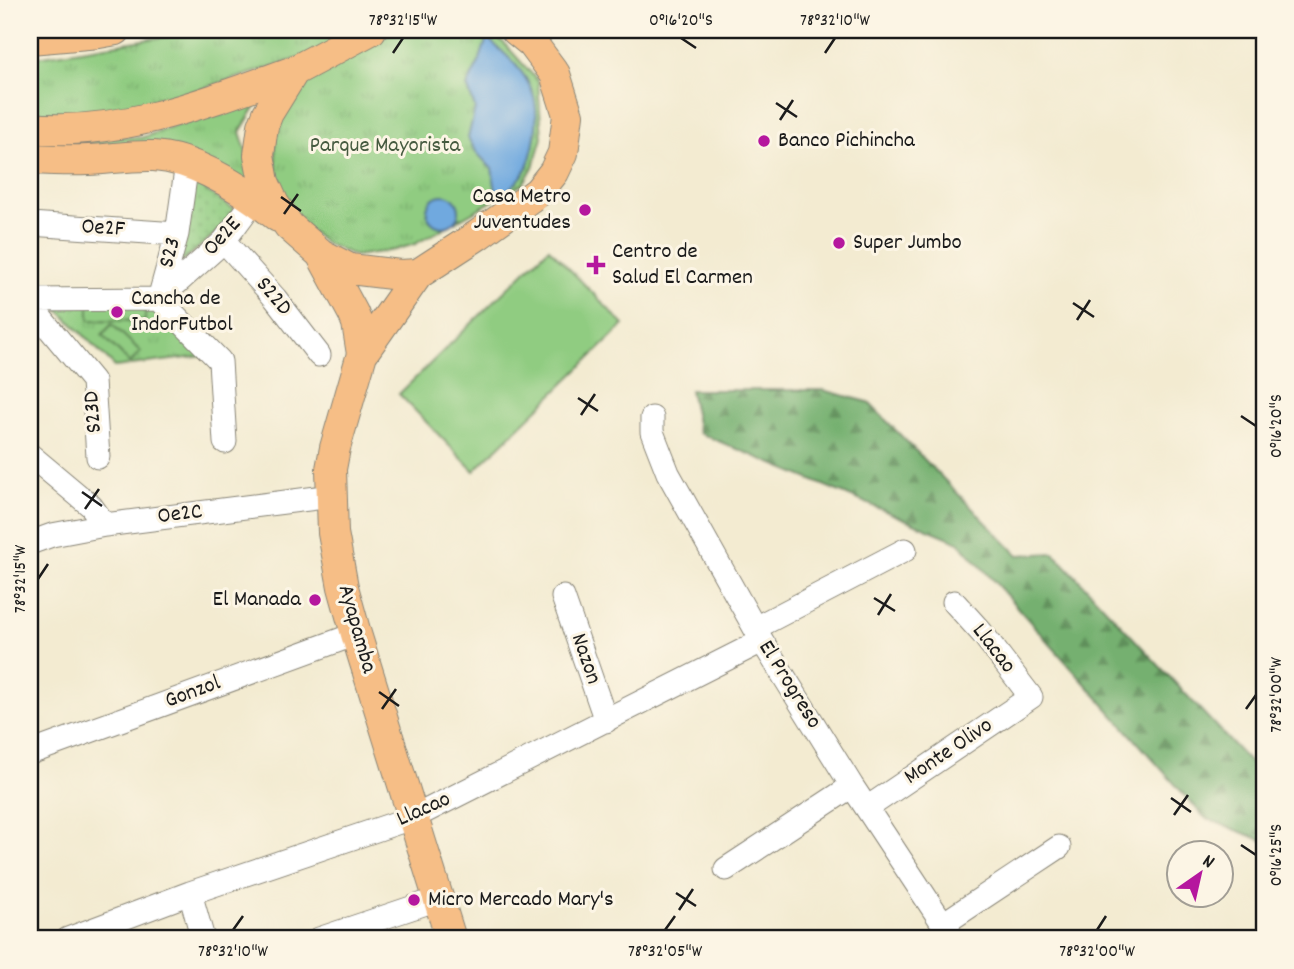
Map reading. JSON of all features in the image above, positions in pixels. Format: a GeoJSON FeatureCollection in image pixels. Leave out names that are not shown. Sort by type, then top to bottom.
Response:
{"type":"FeatureCollection","features":[{"type":"Feature","properties":{"kind":"main road"},"geometry":{"type":"LineString","coordinates":[[30,39],[116,30]]}},
{"type":"Feature","properties":{"kind":"main road"},"geometry":{"type":"LineString","coordinates":[[30,128],[112,126],[203,103],[294,71],[371,30]]}},
{"type":"Feature","properties":{"kind":"main road"},"geometry":{"type":"LineString","coordinates":[[516,30],[532,43],[555,75]]}},
{"type":"Feature","properties":{"kind":"main road"},"geometry":{"type":"LineString","coordinates":[[30,163],[153,156],[187,163],[255,199],[321,254],[350,269],[400,275],[418,274],[538,192],[554,172],[563,153],[568,115],[555,75],[545,30]]}},
{"type":"Feature","properties":{"kind":"main road"},"geometry":{"type":"LineString","coordinates":[[289,226],[274,204],[264,182],[259,155],[263,126],[268,113],[294,71]]}},
{"type":"Feature","properties":{"kind":"main road","name":"Ayapamba"},"geometry":{"type":"LineString","coordinates":[[321,254],[353,313],[362,354]]}},
{"type":"Feature","properties":{"kind":"main road","name":"Ayapamba"},"geometry":{"type":"LineString","coordinates":[[418,274],[362,354],[335,448],[331,469],[331,496],[335,553],[356,634],[451,939]]}},
{"type":"Feature","properties":{"kind":"street","name":"S23"},"geometry":{"type":"LineString","coordinates":[[187,163],[177,234],[159,299],[220,361],[225,442]]}},
{"type":"Feature","properties":{"kind":"street","name":"Oe2E"},"geometry":{"type":"LineString","coordinates":[[159,299],[224,241],[255,199]]}},
{"type":"Feature","properties":{"kind":"street","name":"Oe2F"},"geometry":{"type":"LineString","coordinates":[[30,224],[177,234]]}},
{"type":"Feature","properties":{"kind":"street","name":"S22D"},"geometry":{"type":"LineString","coordinates":[[224,241],[275,298],[318,355]]}},
{"type":"Feature","properties":{"kind":"street"},"geometry":{"type":"LineString","coordinates":[[30,300],[159,299]]}},
{"type":"Feature","properties":{"kind":"street","name":"S23D"},"geometry":{"type":"LineString","coordinates":[[30,305],[93,381],[98,457]]}},
{"type":"Feature","properties":{"kind":"street","name":"El Progreso"},"geometry":{"type":"LineString","coordinates":[[652,418],[652,432],[668,473],[758,635],[852,786],[948,932]]}},
{"type":"Feature","properties":{"kind":"street"},"geometry":{"type":"LineString","coordinates":[[30,455],[91,506],[105,525]]}},
{"type":"Feature","properties":{"kind":"street","name":"Oe2C"},"geometry":{"type":"LineString","coordinates":[[30,543],[52,535],[105,525],[331,496]]}},
{"type":"Feature","properties":{"kind":"street","name":"Llacao"},"geometry":{"type":"LineString","coordinates":[[68,939],[190,893],[414,817],[606,722],[905,550]]}},
{"type":"Feature","properties":{"kind":"street","name":"Nazon"},"geometry":{"type":"LineString","coordinates":[[563,597],[606,722]]}},
{"type":"Feature","properties":{"kind":"street","name":"Llacao"},"geometry":{"type":"LineString","coordinates":[[954,602],[982,633],[1031,697]]}},
{"type":"Feature","properties":{"kind":"street","name":"Gonzol"},"geometry":{"type":"LineString","coordinates":[[30,752],[356,634]]}},
{"type":"Feature","properties":{"kind":"street","name":"Monte Olivo"},"geometry":{"type":"LineString","coordinates":[[867,808],[1031,697]]}},
{"type":"Feature","properties":{"kind":"street"},"geometry":{"type":"LineString","coordinates":[[726,869],[852,786]]}},
{"type":"Feature","properties":{"kind":"street"},"geometry":{"type":"LineString","coordinates":[[948,932],[1059,847]]}},
{"type":"Feature","properties":{"kind":"street"},"geometry":{"type":"LineString","coordinates":[[190,893],[203,939]]}},
{"type":"Feature","properties":{"kind":"street"},"geometry":{"type":"LineString","coordinates":[[319,939],[356,934],[438,899]]}},
{"type":"Feature","properties":{"kind":"green space"},"geometry":{"type":"Polygon","coordinates":[[[180,30],[359,30],[323,51],[95,122],[30,115],[30,58],[169,36],[180,30]]]}},
{"type":"Feature","properties":{"kind":"green space","name":"Parque Mayorista"},"geometry":{"type":"Polygon","coordinates":[[[402,30],[485,30],[504,43],[538,81],[542,138],[533,167],[523,184],[415,244],[355,256],[325,243],[294,217],[276,181],[275,128],[300,76],[362,43],[402,30]]]}},
{"type":"Feature","properties":{"kind":"green space"},"geometry":{"type":"Polygon","coordinates":[[[263,94],[240,132],[260,194],[221,172],[30,144],[30,130],[141,138],[263,94]]]}},
{"type":"Feature","properties":{"kind":"green space"},"geometry":{"type":"Polygon","coordinates":[[[188,178],[239,213],[177,266],[188,178]]]}},
{"type":"Feature","properties":{"kind":"green space"},"geometry":{"type":"Polygon","coordinates":[[[549,248],[624,325],[474,471],[399,394],[549,248]]]}},
{"type":"Feature","properties":{"kind":"green space"},"geometry":{"type":"Polygon","coordinates":[[[39,290],[157,291],[204,356],[115,367],[39,290]]]}},
{"type":"Feature","properties":{"kind":"green space","name":"Cancha de IndorFutbol"},"geometry":{"type":"Polygon","coordinates":[[[89,303],[145,304],[145,321],[89,320],[89,303]]]}},
{"type":"Feature","properties":{"kind":"green space"},"geometry":{"type":"Polygon","coordinates":[[[112,324],[141,352],[130,363],[102,335],[112,324]]]}},
{"type":"Feature","properties":{"kind":"green space"},"geometry":{"type":"Polygon","coordinates":[[[690,390],[823,390],[868,402],[1018,555],[1054,553],[1252,765],[1264,768],[1264,841],[1205,818],[959,542],[699,433],[690,390]]]}},
{"type":"Feature","properties":{"kind":"water"},"geometry":{"type":"Polygon","coordinates":[[[487,38],[524,76],[532,91],[536,111],[535,135],[527,168],[517,182],[497,197],[492,169],[468,138],[475,108],[467,86],[487,38]]]}},
{"type":"Feature","properties":{"kind":"water"},"geometry":{"type":"Polygon","coordinates":[[[443,195],[455,199],[459,211],[455,223],[443,227],[431,223],[427,211],[431,199],[443,195]]]}},
{"type":"Feature","properties":{"kind":"place","name":"Banco Pichincha"},"geometry":{"type":"Point","coordinates":[764,141]}},
{"type":"Feature","properties":{"kind":"place","name":"Casa Metro Juventudes"},"geometry":{"type":"Point","coordinates":[585,210]}},
{"type":"Feature","properties":{"kind":"place","name":"Super Jumbo"},"geometry":{"type":"Point","coordinates":[839,243]}},
{"type":"Feature","properties":{"kind":"place","name":"Centro de Salud El Carmen"},"geometry":{"type":"Point","coordinates":[596,265]}},
{"type":"Feature","properties":{"kind":"place","name":"Cancha de IndorFutbol"},"geometry":{"type":"Point","coordinates":[117,312]}},
{"type":"Feature","properties":{"kind":"place","name":"El Manada"},"geometry":{"type":"Point","coordinates":[315,600]}},
{"type":"Feature","properties":{"kind":"place","name":"Micro Mercado Mary's"},"geometry":{"type":"Point","coordinates":[414,900]}}]}
